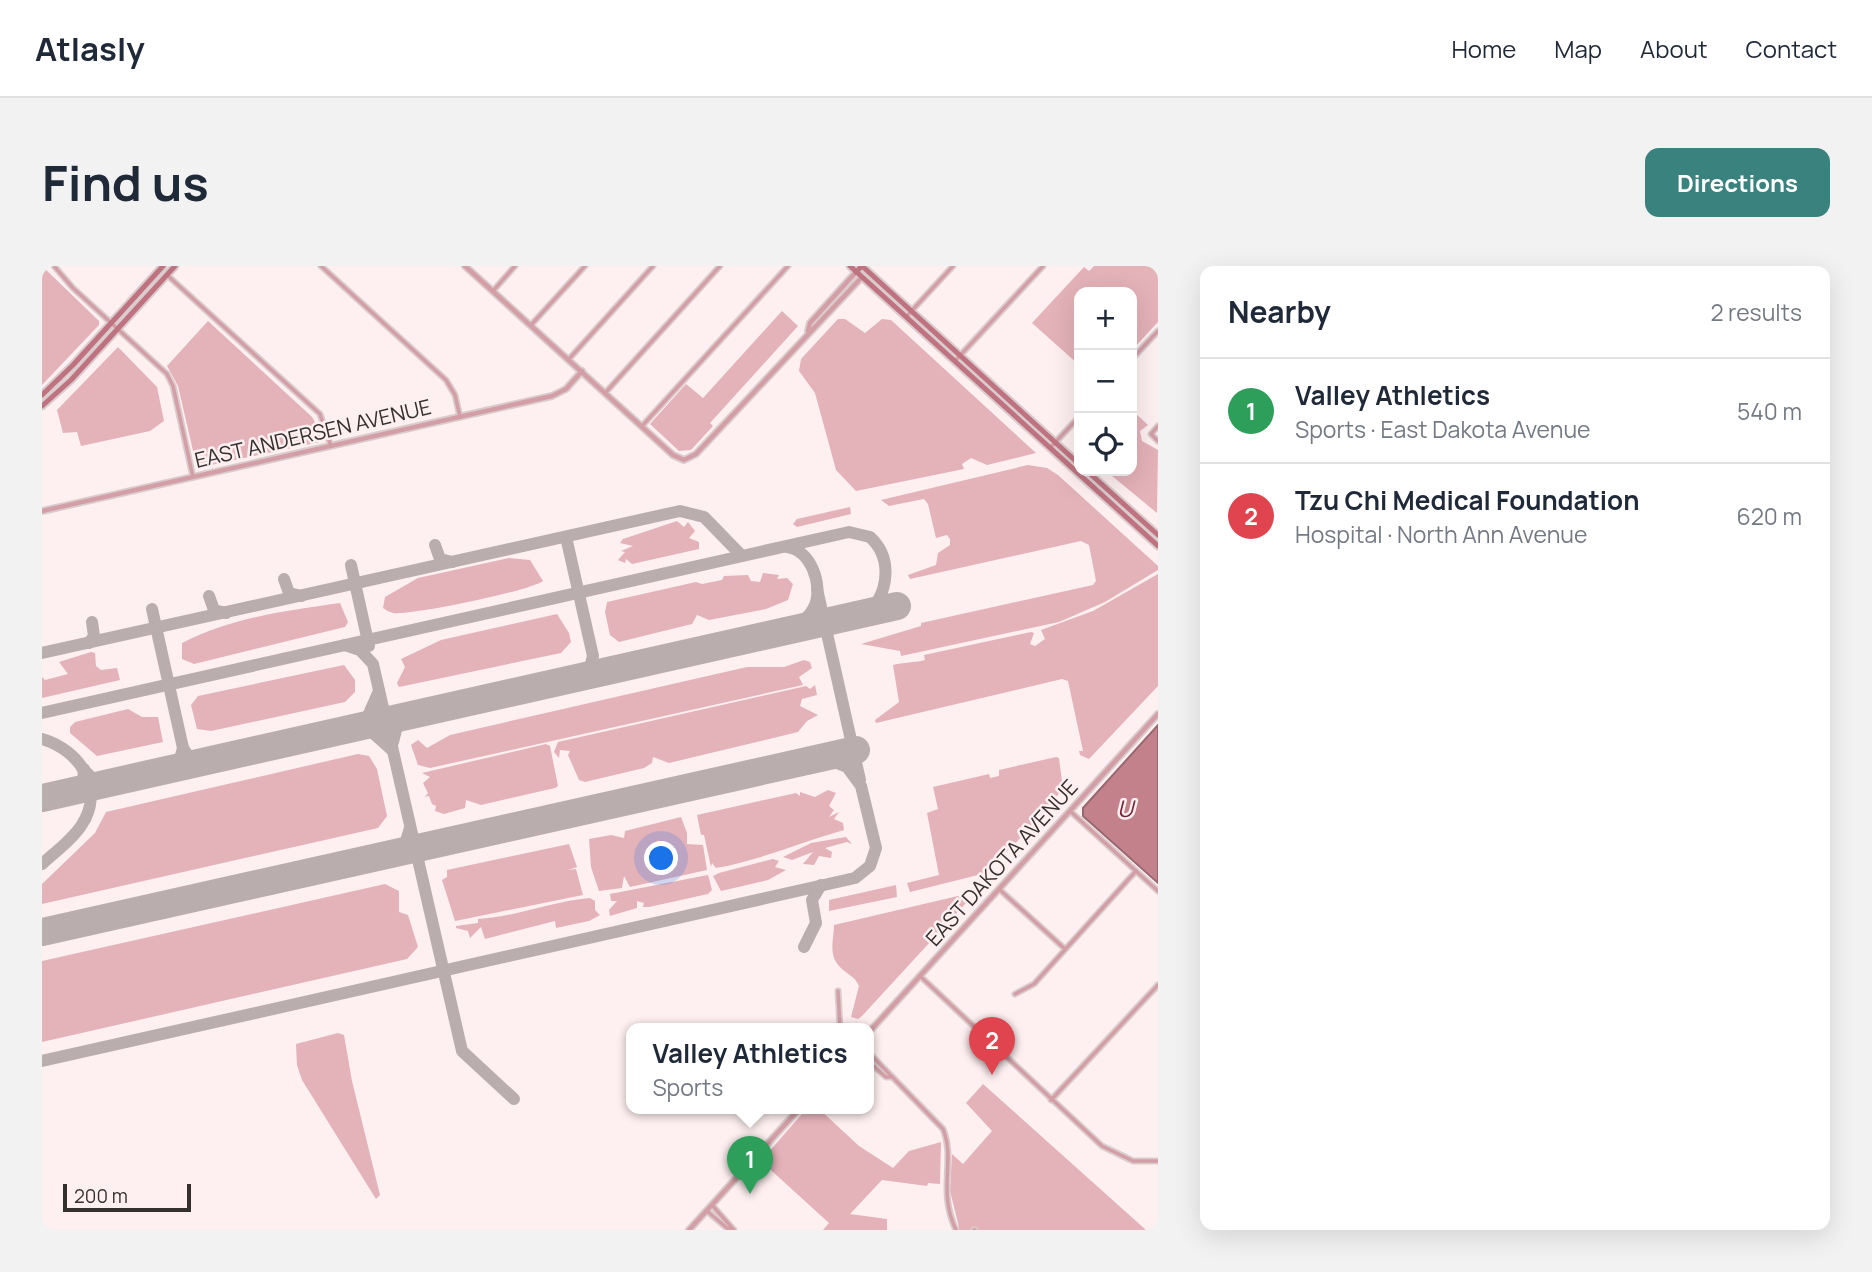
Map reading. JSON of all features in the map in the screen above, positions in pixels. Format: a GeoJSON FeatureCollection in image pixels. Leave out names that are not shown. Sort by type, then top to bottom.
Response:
{"type":"FeatureCollection","features":[{"type":"Feature","properties":{"kind":"main road"},"geometry":{"type":"LineString","coordinates":[[42,395],[163,266]]}},
{"type":"Feature","properties":{"kind":"main road"},"geometry":{"type":"LineString","coordinates":[[42,406],[65,386],[175,266]]}},
{"type":"Feature","properties":{"kind":"main road"},"geometry":{"type":"LineString","coordinates":[[850,266],[1158,546]]}},
{"type":"Feature","properties":{"kind":"main road"},"geometry":{"type":"LineString","coordinates":[[856,272],[862,266],[870,269],[1074,459]]}},
{"type":"Feature","properties":{"kind":"main road"},"geometry":{"type":"LineString","coordinates":[[862,277],[870,269]]}},
{"type":"Feature","properties":{"kind":"main road"},"geometry":{"type":"LineString","coordinates":[[1093,476],[1158,535]]}},
{"type":"Feature","properties":{"kind":"main road"},"geometry":{"type":"LineString","coordinates":[[1146,535],[1152,529]]}},
{"type":"Feature","properties":{"kind":"street"},"geometry":{"type":"LineString","coordinates":[[54,266],[162,368],[170,380],[193,477]]}},
{"type":"Feature","properties":{"kind":"street"},"geometry":{"type":"LineString","coordinates":[[321,266],[446,380],[455,395],[460,417]]}},
{"type":"Feature","properties":{"kind":"street"},"geometry":{"type":"LineString","coordinates":[[465,266],[673,455],[684,460],[696,454],[807,332],[816,327],[862,277]]}},
{"type":"Feature","properties":{"kind":"street"},"geometry":{"type":"LineString","coordinates":[[493,290],[515,266]]}},
{"type":"Feature","properties":{"kind":"street"},"geometry":{"type":"LineString","coordinates":[[531,325],[585,266]]}},
{"type":"Feature","properties":{"kind":"street"},"geometry":{"type":"LineString","coordinates":[[569,359],[653,266]]}},
{"type":"Feature","properties":{"kind":"street"},"geometry":{"type":"LineString","coordinates":[[606,392],[720,266]]}},
{"type":"Feature","properties":{"kind":"street"},"geometry":{"type":"LineString","coordinates":[[642,426],[788,266]]}},
{"type":"Feature","properties":{"kind":"street"},"geometry":{"type":"LineString","coordinates":[[906,317],[954,266]]}},
{"type":"Feature","properties":{"kind":"street"},"geometry":{"type":"LineString","coordinates":[[955,361],[1043,266]]}},
{"type":"Feature","properties":{"kind":"street"},"geometry":{"type":"LineString","coordinates":[[807,332],[810,323],[856,272]]}},
{"type":"Feature","properties":{"kind":"street"},"geometry":{"type":"LineString","coordinates":[[167,275],[320,414],[331,446]]}},
{"type":"Feature","properties":{"kind":"street"},"geometry":{"type":"LineString","coordinates":[[1137,354],[1158,331]]}},
{"type":"Feature","properties":{"kind":"street","name":"EAST ANDERSEN AVENUE"},"geometry":{"type":"LineString","coordinates":[[42,512],[552,396],[566,389],[582,371]]}},
{"type":"Feature","properties":{"kind":"street"},"geometry":{"type":"LineString","coordinates":[[1050,448],[1074,422]]}},
{"type":"Feature","properties":{"kind":"street"},"geometry":{"type":"LineString","coordinates":[[1158,426],[1151,434],[1158,441]]}},
{"type":"Feature","properties":{"kind":"street","name":"EAST DAKOTA AVENUE"},"geometry":{"type":"LineString","coordinates":[[874,1027],[1158,714]]}},
{"type":"Feature","properties":{"kind":"street"},"geometry":{"type":"LineString","coordinates":[[1070,811],[1158,891]]}},
{"type":"Feature","properties":{"kind":"street"},"geometry":{"type":"LineString","coordinates":[[1015,994],[1034,984],[1136,871]]}},
{"type":"Feature","properties":{"kind":"street"},"geometry":{"type":"LineString","coordinates":[[999,890],[1066,949]]}},
{"type":"Feature","properties":{"kind":"street"},"geometry":{"type":"LineString","coordinates":[[920,976],[1108,1150],[1133,1161],[1158,1161]]}},
{"type":"Feature","properties":{"kind":"street"},"geometry":{"type":"LineString","coordinates":[[1051,1100],[1158,985]]}},
{"type":"Feature","properties":{"kind":"street"},"geometry":{"type":"LineString","coordinates":[[838,991],[840,1023]]}},
{"type":"Feature","properties":{"kind":"street"},"geometry":{"type":"LineString","coordinates":[[874,1058],[936,1120],[945,1133],[945,1197],[956,1230]]}},
{"type":"Feature","properties":{"kind":"street"},"geometry":{"type":"LineString","coordinates":[[874,1066],[886,1077],[891,1077]]}},
{"type":"Feature","properties":{"kind":"street"},"geometry":{"type":"LineString","coordinates":[[689,1230],[795,1114]]}},
{"type":"Feature","properties":{"kind":"street"},"geometry":{"type":"LineString","coordinates":[[712,1205],[734,1230]]}},
{"type":"Feature","properties":{"kind":"street"},"geometry":{"type":"LineString","coordinates":[[707,1210],[727,1228],[734,1230]]}},
{"type":"Feature","properties":{"kind":"shaded area"},"geometry":{"type":"Polygon","coordinates":[[[42,266],[99,321],[99,325],[42,385],[42,266]]]}},
{"type":"Feature","properties":{"kind":"shaded area"},"geometry":{"type":"Polygon","coordinates":[[[1094,266],[1158,266],[1158,322],[1137,345],[1137,287],[1074,287],[1074,361],[1032,323],[1084,267],[1089,271],[1094,266]]]}},
{"type":"Feature","properties":{"kind":"shaded area"},"geometry":{"type":"Polygon","coordinates":[[[782,311],[798,326],[710,423],[713,426],[691,450],[679,451],[650,424],[686,384],[703,398],[782,311]]]}},
{"type":"Feature","properties":{"kind":"shaded area"},"geometry":{"type":"Polygon","coordinates":[[[838,319],[845,319],[865,333],[882,319],[891,320],[1036,453],[987,465],[971,458],[962,464],[964,469],[856,491],[836,470],[815,393],[799,371],[801,359],[838,319]]]}},
{"type":"Feature","properties":{"kind":"shaded area"},"geometry":{"type":"Polygon","coordinates":[[[208,321],[312,417],[320,431],[320,442],[197,468],[178,386],[167,366],[208,321]]]}},
{"type":"Feature","properties":{"kind":"shaded area"},"geometry":{"type":"Polygon","coordinates":[[[118,347],[157,387],[164,421],[150,431],[81,446],[77,432],[63,433],[57,410],[118,347]]]}},
{"type":"Feature","properties":{"kind":"shaded area"},"geometry":{"type":"Polygon","coordinates":[[[1137,415],[1148,425],[1140,431],[1142,441],[1158,450],[1157,513],[1112,476],[1137,476],[1137,415]]]}},
{"type":"Feature","properties":{"kind":"shaded area"},"geometry":{"type":"Polygon","coordinates":[[[1028,465],[1047,468],[1058,475],[1158,566],[1158,570],[1105,602],[1059,622],[901,656],[900,651],[861,644],[921,626],[921,623],[1093,585],[1096,581],[1089,545],[1081,541],[910,579],[908,575],[936,565],[938,553],[950,545],[950,539],[947,535],[936,538],[928,504],[924,499],[889,506],[881,500],[1028,465]]]}},
{"type":"Feature","properties":{"kind":"shaded area"},"geometry":{"type":"Polygon","coordinates":[[[850,507],[851,514],[797,527],[793,524],[797,519],[850,507]]]}},
{"type":"Feature","properties":{"kind":"shaded area"},"geometry":{"type":"Polygon","coordinates":[[[677,521],[684,527],[688,522],[695,531],[689,538],[699,542],[699,549],[632,564],[626,559],[625,563],[618,560],[625,552],[621,551],[633,546],[620,543],[623,539],[677,521]]]}},
{"type":"Feature","properties":{"kind":"shaded area"},"geometry":{"type":"Polygon","coordinates":[[[509,558],[530,560],[543,581],[494,596],[421,611],[393,613],[383,608],[385,597],[418,578],[509,558]]]}},
{"type":"Feature","properties":{"kind":"shaded area"},"geometry":{"type":"Polygon","coordinates":[[[763,573],[779,575],[777,579],[787,578],[793,584],[788,600],[766,609],[709,620],[697,615],[692,624],[619,642],[610,635],[605,612],[607,602],[696,582],[702,584],[722,580],[724,576],[748,575],[751,581],[760,582],[763,573]]]}},
{"type":"Feature","properties":{"kind":"shaded area"},"geometry":{"type":"Polygon","coordinates":[[[1158,574],[1158,686],[1089,759],[1080,755],[1079,751],[1083,751],[1068,681],[1062,679],[876,723],[875,720],[899,702],[893,665],[925,660],[924,655],[1031,632],[1034,633],[1030,644],[1035,646],[1045,639],[1041,630],[1093,611],[1158,574]]]}},
{"type":"Feature","properties":{"kind":"shaded area"},"geometry":{"type":"Polygon","coordinates":[[[340,603],[348,622],[345,627],[194,664],[182,659],[182,643],[220,627],[260,616],[340,603]]]}},
{"type":"Feature","properties":{"kind":"shaded area"},"geometry":{"type":"Polygon","coordinates":[[[557,614],[569,633],[571,642],[561,653],[399,687],[397,683],[405,667],[401,659],[441,640],[557,614]]]}},
{"type":"Feature","properties":{"kind":"shaded area"},"geometry":{"type":"Polygon","coordinates":[[[95,653],[96,666],[101,670],[117,668],[120,680],[42,698],[42,677],[45,680],[68,674],[59,662],[95,653]]]}},
{"type":"Feature","properties":{"kind":"shaded area"},"geometry":{"type":"Polygon","coordinates":[[[804,660],[810,662],[812,668],[799,677],[803,685],[430,768],[418,765],[411,745],[418,740],[427,748],[450,735],[747,667],[784,667],[804,660]]]}},
{"type":"Feature","properties":{"kind":"shaded area"},"geometry":{"type":"Polygon","coordinates":[[[344,665],[355,680],[355,692],[345,702],[211,731],[197,729],[191,705],[198,696],[344,665]]]}},
{"type":"Feature","properties":{"kind":"shaded area"},"geometry":{"type":"Polygon","coordinates":[[[815,685],[817,695],[802,699],[800,706],[818,715],[807,721],[798,732],[669,763],[653,757],[652,763],[644,768],[585,782],[579,780],[568,755],[570,751],[560,750],[559,758],[554,752],[558,742],[806,686],[810,689],[815,685]]]}},
{"type":"Feature","properties":{"kind":"shaded area"},"geometry":{"type":"Polygon","coordinates":[[[128,709],[142,717],[158,717],[163,742],[97,756],[70,733],[70,727],[75,722],[128,709]]]}},
{"type":"Feature","properties":{"kind":"shaded area"},"geometry":{"type":"Polygon","coordinates":[[[546,744],[550,746],[558,786],[555,788],[481,805],[466,800],[465,808],[444,814],[435,811],[436,806],[432,804],[429,796],[425,797],[428,793],[423,783],[430,777],[422,773],[546,744]]]}},
{"type":"Feature","properties":{"kind":"shaded area"},"geometry":{"type":"Polygon","coordinates":[[[358,754],[369,756],[377,769],[387,816],[378,828],[42,904],[42,884],[95,833],[106,812],[358,754]]]}},
{"type":"Feature","properties":{"kind":"shaded area"},"geometry":{"type":"Polygon","coordinates":[[[1059,758],[1063,789],[1015,844],[982,874],[910,892],[907,883],[939,875],[927,813],[938,809],[933,787],[989,774],[990,778],[999,776],[999,770],[1059,758]]]}},
{"type":"Feature","properties":{"kind":"shaded area"},"geometry":{"type":"Polygon","coordinates":[[[828,790],[836,793],[829,806],[834,810],[829,817],[839,812],[834,819],[843,823],[844,830],[749,860],[716,868],[712,863],[711,867],[697,815],[796,793],[800,796],[800,792],[815,797],[828,790]]]}},
{"type":"Feature","properties":{"kind":"shaded area"},"geometry":{"type":"Polygon","coordinates":[[[681,817],[687,833],[687,844],[703,845],[707,870],[630,887],[624,876],[622,888],[599,891],[591,867],[589,839],[611,835],[624,838],[625,831],[681,817]]]}},
{"type":"Feature","properties":{"kind":"shaded area"},"geometry":{"type":"Polygon","coordinates":[[[846,837],[852,844],[847,842],[825,848],[832,852],[831,858],[819,856],[814,865],[803,864],[813,852],[792,860],[783,857],[811,843],[846,837]]]}},
{"type":"Feature","properties":{"kind":"shaded area"},"geometry":{"type":"Polygon","coordinates":[[[569,844],[577,867],[568,870],[576,869],[583,895],[455,921],[442,880],[447,877],[447,870],[569,844]]]}},
{"type":"Feature","properties":{"kind":"shaded area"},"geometry":{"type":"Polygon","coordinates":[[[773,859],[779,861],[775,867],[786,870],[768,880],[721,891],[713,876],[719,873],[773,859]]]}},
{"type":"Feature","properties":{"kind":"shaded area"},"geometry":{"type":"Polygon","coordinates":[[[708,875],[712,890],[708,894],[649,907],[643,907],[644,903],[637,901],[637,908],[610,916],[609,910],[617,901],[611,901],[610,894],[708,875]]]}},
{"type":"Feature","properties":{"kind":"shaded area"},"geometry":{"type":"Polygon","coordinates":[[[385,884],[399,891],[399,912],[408,915],[418,947],[407,959],[42,1042],[42,961],[385,884]]]}},
{"type":"Feature","properties":{"kind":"shaded area"},"geometry":{"type":"Polygon","coordinates":[[[896,885],[897,897],[829,911],[829,900],[896,885]]]}},
{"type":"Feature","properties":{"kind":"shaded area"},"geometry":{"type":"Polygon","coordinates":[[[958,896],[967,898],[965,904],[862,1016],[858,1019],[851,1017],[859,986],[836,961],[832,946],[834,925],[958,896]]]}},
{"type":"Feature","properties":{"kind":"shaded area"},"geometry":{"type":"Polygon","coordinates":[[[590,898],[595,901],[595,910],[600,915],[589,921],[556,928],[555,921],[485,939],[481,927],[470,938],[468,931],[456,928],[478,923],[478,919],[590,898]]]}},
{"type":"Feature","properties":{"kind":"shaded area"},"geometry":{"type":"Polygon","coordinates":[[[338,1033],[344,1035],[352,1081],[380,1195],[376,1199],[302,1080],[297,1065],[296,1044],[338,1033]]]}},
{"type":"Feature","properties":{"kind":"shaded area"},"geometry":{"type":"Polygon","coordinates":[[[983,1084],[1146,1230],[955,1230],[959,1227],[950,1191],[952,1154],[963,1164],[992,1131],[966,1103],[983,1084]]]}},
{"type":"Feature","properties":{"kind":"shaded area"},"geometry":{"type":"Polygon","coordinates":[[[802,1114],[824,1114],[859,1146],[893,1168],[909,1151],[941,1142],[940,1184],[928,1183],[927,1186],[882,1180],[850,1214],[887,1219],[887,1230],[823,1230],[829,1223],[761,1161],[802,1114]]]}},
{"type":"Feature","properties":{"kind":"water","name":"U"},"geometry":{"type":"Polygon","coordinates":[[[1158,725],[1158,883],[1083,816],[1083,808],[1158,725]]]}},
{"type":"Feature","properties":{"kind":"taxiway"},"geometry":{"type":"LineString","coordinates":[[42,653],[680,511],[704,517],[742,556]]}},
{"type":"Feature","properties":{"kind":"taxiway"},"geometry":{"type":"LineString","coordinates":[[42,713],[849,532],[870,537],[885,565],[884,586],[867,613]]}},
{"type":"Feature","properties":{"kind":"taxiway"},"geometry":{"type":"LineString","coordinates":[[566,537],[593,656],[590,668],[578,678]]}},
{"type":"Feature","properties":{"kind":"taxiway"},"geometry":{"type":"LineString","coordinates":[[435,545],[440,559],[452,562]]}},
{"type":"Feature","properties":{"kind":"taxiway"},"geometry":{"type":"LineString","coordinates":[[787,547],[809,561],[816,579],[817,597],[810,614],[787,631]]}},
{"type":"Feature","properties":{"kind":"taxiway"},"geometry":{"type":"LineString","coordinates":[[351,565],[369,646]]}},
{"type":"Feature","properties":{"kind":"taxiway"},"geometry":{"type":"LineString","coordinates":[[284,579],[289,593],[301,596]]}},
{"type":"Feature","properties":{"kind":"taxiway"},"geometry":{"type":"LineString","coordinates":[[817,589],[860,780]]}},
{"type":"Feature","properties":{"kind":"taxiway"},"geometry":{"type":"LineString","coordinates":[[209,596],[214,610],[226,613]]}},
{"type":"Feature","properties":{"kind":"taxiway"},"geometry":{"type":"LineString","coordinates":[[152,609],[183,748],[180,759],[168,770]]}},
{"type":"Feature","properties":{"kind":"taxiway"},"geometry":{"type":"LineString","coordinates":[[89,643],[94,636],[92,622]]}},
{"type":"Feature","properties":{"kind":"taxiway"},"geometry":{"type":"LineString","coordinates":[[345,645],[360,650],[373,664],[462,1051],[514,1099]]}},
{"type":"Feature","properties":{"kind":"taxiway"},"geometry":{"type":"LineString","coordinates":[[352,728],[368,716],[379,691]]}},
{"type":"Feature","properties":{"kind":"taxiway"},"geometry":{"type":"LineString","coordinates":[[393,742],[397,726],[411,715]]}},
{"type":"Feature","properties":{"kind":"taxiway"},"geometry":{"type":"LineString","coordinates":[[352,728],[372,732],[392,750]]}},
{"type":"Feature","properties":{"kind":"taxiway"},"geometry":{"type":"LineString","coordinates":[[42,739],[56,744],[78,762],[90,785],[91,798],[81,826],[42,864]]}},
{"type":"Feature","properties":{"kind":"taxiway"},"geometry":{"type":"LineString","coordinates":[[183,748],[189,757],[204,762]]}},
{"type":"Feature","properties":{"kind":"taxiway"},"geometry":{"type":"LineString","coordinates":[[42,1061],[855,878],[870,866],[876,848],[861,786],[847,767],[824,758]]}},
{"type":"Feature","properties":{"kind":"taxiway"},"geometry":{"type":"LineString","coordinates":[[67,793],[83,781],[84,769]]}},
{"type":"Feature","properties":{"kind":"taxiway"},"geometry":{"type":"LineString","coordinates":[[86,772],[93,779],[107,784]]}},
{"type":"Feature","properties":{"kind":"taxiway"},"geometry":{"type":"LineString","coordinates":[[391,855],[406,841],[410,828]]}},
{"type":"Feature","properties":{"kind":"taxiway"},"geometry":{"type":"LineString","coordinates":[[804,947],[816,923],[812,900],[821,885]]}},
{"type":"Feature","properties":{"kind":"runway"},"geometry":{"type":"LineString","coordinates":[[42,798],[897,606]]}},
{"type":"Feature","properties":{"kind":"runway"},"geometry":{"type":"LineString","coordinates":[[42,932],[856,750]]}},
{"type":"Feature","properties":{"kind":"place","name":"Tzu Chi Medical Foundation"},"geometry":{"type":"Point","coordinates":[992,1075]}},
{"type":"Feature","properties":{"kind":"place","name":"Valley Athletics"},"geometry":{"type":"Point","coordinates":[750,1194]}}]}
